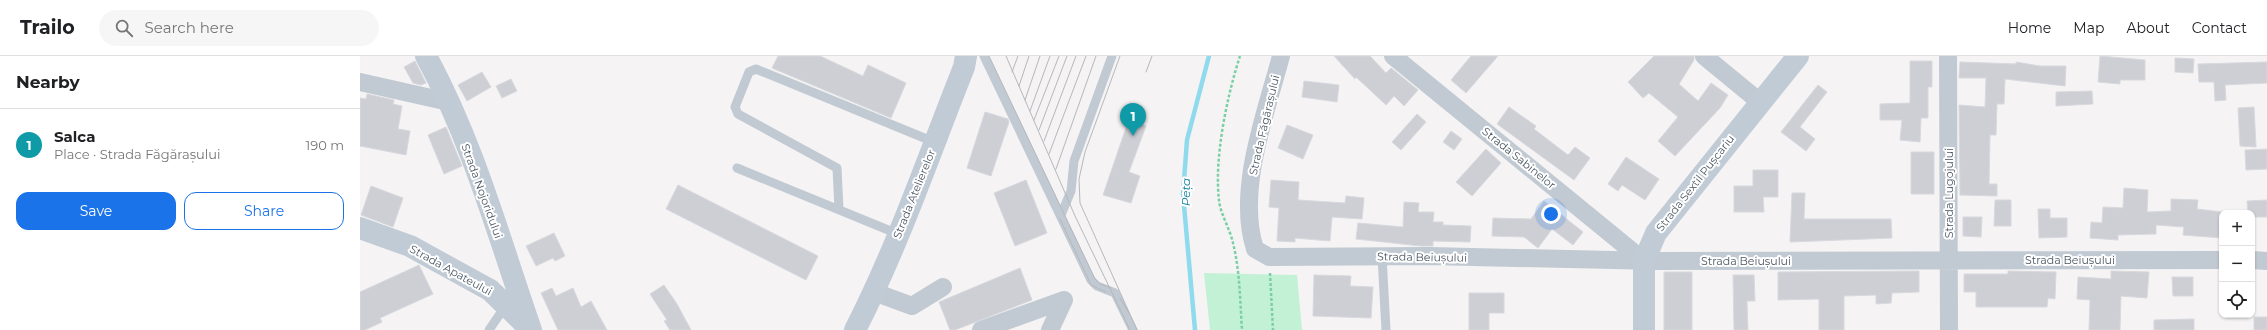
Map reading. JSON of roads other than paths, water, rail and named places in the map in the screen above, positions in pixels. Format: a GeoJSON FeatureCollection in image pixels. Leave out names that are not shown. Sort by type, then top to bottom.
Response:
{"type":"FeatureCollection","features":[{"type":"Feature","properties":{"kind":"main road","name":"Strada Nojoridului"},"geometry":{"type":"LineString","coordinates":[[426,56],[449,102],[485,195],[531,330]]}},
{"type":"Feature","properties":{"kind":"main road","name":"Strada Atelierelor"},"geometry":{"type":"LineString","coordinates":[[855,330],[874,292],[898,234],[964,67],[966,56]]}},
{"type":"Feature","properties":{"kind":"main road","name":"Strada Sextil Pușcariu"},"geometry":{"type":"LineString","coordinates":[[1644,330],[1644,261],[1656,233],[1798,56]]}},
{"type":"Feature","properties":{"kind":"main road","name":"Strada Apateului"},"geometry":{"type":"LineString","coordinates":[[360,228],[410,246],[490,290],[531,330]]}},
{"type":"Feature","properties":{"kind":"street","name":"Strada Făgărașului"},"geometry":{"type":"LineString","coordinates":[[1269,257],[1255,249],[1252,239],[1250,197],[1257,147],[1281,56]]}},
{"type":"Feature","properties":{"kind":"street","name":"Strada Sabinelor"},"geometry":{"type":"LineString","coordinates":[[1393,56],[1644,261]]}},
{"type":"Feature","properties":{"kind":"street"},"geometry":{"type":"LineString","coordinates":[[1704,56],[1760,102]]}},
{"type":"Feature","properties":{"kind":"street","name":"Strada Lugojului"},"geometry":{"type":"LineString","coordinates":[[1948,56],[1949,330]]}},
{"type":"Feature","properties":{"kind":"street"},"geometry":{"type":"LineString","coordinates":[[360,82],[449,102]]}},
{"type":"Feature","properties":{"kind":"street","name":"Strada Beiușului"},"geometry":{"type":"LineString","coordinates":[[1269,257],[1382,256],[1644,261],[2219,260]]}},
{"type":"Feature","properties":{"kind":"street"},"geometry":{"type":"LineString","coordinates":[[2255,260],[2267,260]]}},
{"type":"Feature","properties":{"kind":"street"},"geometry":{"type":"LineString","coordinates":[[874,292],[912,306],[943,287]]}},
{"type":"Feature","properties":{"kind":"street"},"geometry":{"type":"LineString","coordinates":[[981,330],[1064,300],[1050,330]]}},
{"type":"Feature","properties":{"kind":"lane"},"geometry":{"type":"LineString","coordinates":[[984,56],[1094,284],[1115,293],[1133,330]]}},
{"type":"Feature","properties":{"kind":"lane"},"geometry":{"type":"LineString","coordinates":[[1061,215],[1071,191],[1074,161],[1112,56]]}},
{"type":"Feature","properties":{"kind":"lane"},"geometry":{"type":"LineString","coordinates":[[839,209],[837,168],[738,114],[735,107],[749,72],[756,69],[934,142]]}},
{"type":"Feature","properties":{"kind":"lane"},"geometry":{"type":"LineString","coordinates":[[737,168],[898,234]]}},
{"type":"Feature","properties":{"kind":"lane"},"geometry":{"type":"LineString","coordinates":[[1382,256],[1386,330]]}},
{"type":"Feature","properties":{"kind":"lane"},"geometry":{"type":"LineString","coordinates":[[489,330],[506,305]]}},
{"type":"Feature","properties":{"kind":"waterway","name":"Peța"},"geometry":{"type":"LineString","coordinates":[[1195,330],[1183,194],[1187,140],[1209,56]]}},
{"type":"Feature","properties":{"kind":"tram line"},"geometry":{"type":"LineString","coordinates":[[989,56],[1095,279],[1100,284],[1111,288]]}},
{"type":"Feature","properties":{"kind":"tram line"},"geometry":{"type":"LineString","coordinates":[[1006,56],[1075,216],[1130,330]]}},
{"type":"Feature","properties":{"kind":"tram line"},"geometry":{"type":"LineString","coordinates":[[1012,72],[1018,56]]}},
{"type":"Feature","properties":{"kind":"tram line"},"geometry":{"type":"LineString","coordinates":[[1019,86],[1029,56]]}},
{"type":"Feature","properties":{"kind":"tram line"},"geometry":{"type":"LineString","coordinates":[[1025,100],[1040,56]]}},
{"type":"Feature","properties":{"kind":"tram line"},"geometry":{"type":"LineString","coordinates":[[1030,111],[1050,56]]}},
{"type":"Feature","properties":{"kind":"tram line"},"geometry":{"type":"LineString","coordinates":[[1034,120],[1059,56]]}},
{"type":"Feature","properties":{"kind":"tram line"},"geometry":{"type":"LineString","coordinates":[[1039,130],[1067,56]]}},
{"type":"Feature","properties":{"kind":"tram line"},"geometry":{"type":"LineString","coordinates":[[1044,141],[1076,56]]}},
{"type":"Feature","properties":{"kind":"tram line"},"geometry":{"type":"LineString","coordinates":[[1049,154],[1086,56]]}},
{"type":"Feature","properties":{"kind":"tram line"},"geometry":{"type":"LineString","coordinates":[[1056,169],[1096,56]]}},
{"type":"Feature","properties":{"kind":"tram line"},"geometry":{"type":"LineString","coordinates":[[1120,56],[1085,152],[1079,179],[1080,203],[1137,330]]}},
{"type":"Feature","properties":{"kind":"tram line"},"geometry":{"type":"LineString","coordinates":[[1146,72],[1152,56]]}},
{"type":"Feature","properties":{"kind":"tram line"},"geometry":{"type":"LineString","coordinates":[[1060,219],[1091,285],[1106,292]]}},
{"type":"Feature","properties":{"kind":"tram line"},"geometry":{"type":"LineString","coordinates":[[1120,298],[1129,313]]}},
{"type":"Feature","properties":{"kind":"place","name":"Salca"},"geometry":{"type":"Point","coordinates":[1133,136]}}]}
